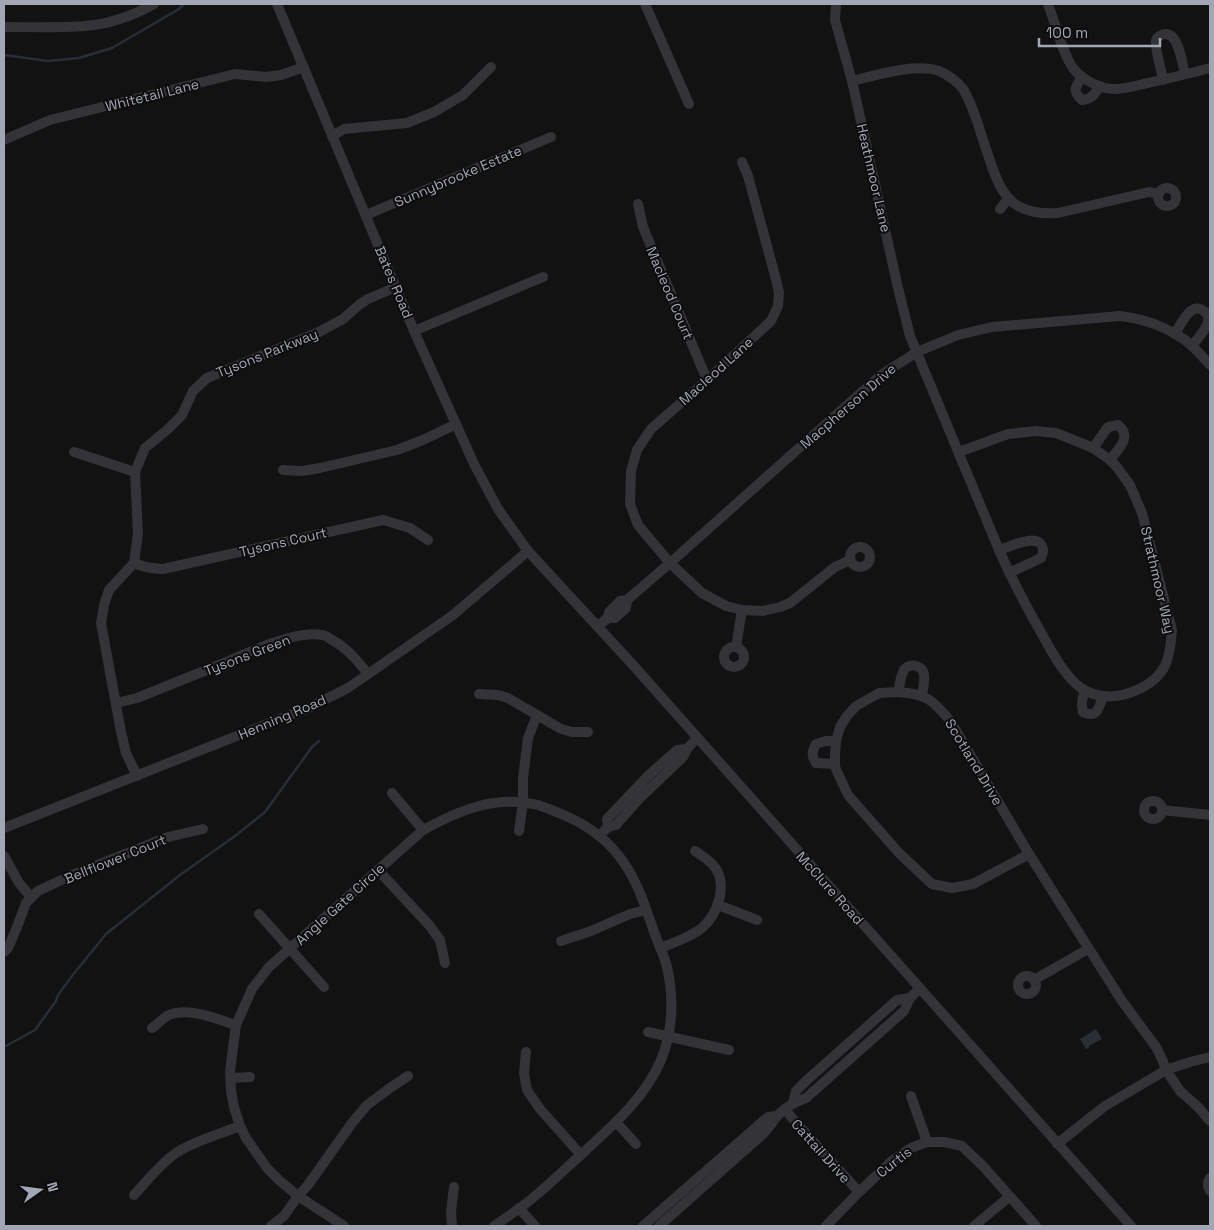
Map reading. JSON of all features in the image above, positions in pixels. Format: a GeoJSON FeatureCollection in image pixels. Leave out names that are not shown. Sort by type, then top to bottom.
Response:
{"type":"FeatureCollection","features":[{"type":"Feature","properties":{"kind":"street"},"geometry":{"type":"LineString","coordinates":[[4,27],[86,26],[107,22],[141,11],[154,4]]}},
{"type":"Feature","properties":{"kind":"street","name":"Bates Road"},"geometry":{"type":"LineString","coordinates":[[277,4],[414,331],[474,464],[498,510],[528,551]]}},
{"type":"Feature","properties":{"kind":"street"},"geometry":{"type":"LineString","coordinates":[[645,4],[689,104]]}},
{"type":"Feature","properties":{"kind":"street","name":"Heathmoor Lane"},"geometry":{"type":"LineString","coordinates":[[836,4],[835,20],[852,81],[898,288],[910,336],[917,352]]}},
{"type":"Feature","properties":{"kind":"street"},"geometry":{"type":"LineString","coordinates":[[1048,4],[1067,58],[1082,77],[1100,86],[1108,89],[1118,89],[1210,68]]}},
{"type":"Feature","properties":{"kind":"street"},"geometry":{"type":"LineString","coordinates":[[1163,80],[1156,40],[1164,34],[1174,38],[1178,45],[1185,74]]}},
{"type":"Feature","properties":{"kind":"street","name":"Whitetail Lane"},"geometry":{"type":"LineString","coordinates":[[4,140],[50,120],[235,74],[266,77],[281,76],[304,67]]}},
{"type":"Feature","properties":{"kind":"street"},"geometry":{"type":"LineString","coordinates":[[332,136],[344,129],[407,123],[434,112],[463,95],[490,67]]}},
{"type":"Feature","properties":{"kind":"street"},"geometry":{"type":"LineString","coordinates":[[852,81],[908,69],[925,68],[940,71],[952,79],[962,89],[970,102],[997,181],[1009,198],[1019,207],[1044,214],[1058,213],[1149,192],[1159,194]]}},
{"type":"Feature","properties":{"kind":"street"},"geometry":{"type":"LineString","coordinates":[[1082,77],[1075,91],[1082,100],[1088,100],[1100,86]]}},
{"type":"Feature","properties":{"kind":"street","name":"Sunnybrooke Estate"},"geometry":{"type":"LineString","coordinates":[[366,215],[551,137]]}},
{"type":"Feature","properties":{"kind":"street","name":"Macleod Lane"},"geometry":{"type":"LineString","coordinates":[[742,162],[748,176],[777,283],[779,293],[778,306],[772,321],[651,429],[636,450],[631,471],[630,504],[638,525],[670,563],[702,593],[726,606],[742,610],[763,611],[785,605],[835,566],[850,560]]}},
{"type":"Feature","properties":{"kind":"street"},"geometry":{"type":"LineString","coordinates":[[1000,209],[1009,198]]}},
{"type":"Feature","properties":{"kind":"street","name":"Macleod Court"},"geometry":{"type":"LineString","coordinates":[[638,204],[643,227],[707,380]]}},
{"type":"Feature","properties":{"kind":"street"},"geometry":{"type":"LineString","coordinates":[[414,331],[543,277]]}},
{"type":"Feature","properties":{"kind":"street","name":"Tysons Parkway"},"geometry":{"type":"LineString","coordinates":[[134,563],[138,534],[135,472],[145,448],[168,430],[182,414],[193,391],[207,378],[319,332],[343,319],[368,299],[396,287]]}},
{"type":"Feature","properties":{"kind":"street"},"geometry":{"type":"LineString","coordinates":[[1175,334],[1193,309],[1204,310],[1208,316],[1207,325],[1192,346]]}},
{"type":"Feature","properties":{"kind":"street","name":"Macpherson Drive"},"geometry":{"type":"LineString","coordinates":[[598,626],[608,618],[615,618],[626,608],[627,600],[881,375],[917,352],[958,335],[992,328],[1120,316],[1156,324],[1175,334],[1186,340],[1210,365]]}},
{"type":"Feature","properties":{"kind":"street","name":"Strathmoor Way"},"geometry":{"type":"LineString","coordinates":[[917,352],[1009,573],[1027,609],[1070,678],[1086,691],[1103,696],[1119,696],[1151,684],[1163,670],[1169,658],[1172,630],[1142,513],[1130,485],[1116,466],[1093,448],[1056,433],[1036,431],[1008,434],[959,452]]}},
{"type":"Feature","properties":{"kind":"street"},"geometry":{"type":"LineString","coordinates":[[283,470],[320,468],[396,450],[423,440],[456,424]]}},
{"type":"Feature","properties":{"kind":"street"},"geometry":{"type":"LineString","coordinates":[[1093,448],[1108,427],[1118,425],[1123,429],[1125,434],[1124,440],[1110,460]]}},
{"type":"Feature","properties":{"kind":"street"},"geometry":{"type":"LineString","coordinates":[[74,452],[135,472]]}},
{"type":"Feature","properties":{"kind":"street","name":"Tysons Court"},"geometry":{"type":"LineString","coordinates":[[134,563],[153,569],[163,568],[383,520],[410,528],[428,540]]}},
{"type":"Feature","properties":{"kind":"street"},"geometry":{"type":"LineString","coordinates":[[999,550],[1034,540],[1043,547],[1041,558],[1009,573]]}},
{"type":"Feature","properties":{"kind":"street","name":"McClure Road"},"geometry":{"type":"LineString","coordinates":[[528,551],[598,626],[1131,1226]]}},
{"type":"Feature","properties":{"kind":"street","name":"Henning Road"},"geometry":{"type":"LineString","coordinates":[[4,828],[310,707],[348,688],[453,615],[528,551]]}},
{"type":"Feature","properties":{"kind":"street"},"geometry":{"type":"LineString","coordinates":[[134,563],[109,590],[101,623],[121,732],[126,753],[137,776]]}},
{"type":"Feature","properties":{"kind":"street"},"geometry":{"type":"LineString","coordinates":[[736,646],[742,610]]}},
{"type":"Feature","properties":{"kind":"street","name":"Tysons Green"},"geometry":{"type":"LineString","coordinates":[[116,703],[137,698],[265,646],[298,635],[324,635],[350,652],[368,674]]}},
{"type":"Feature","properties":{"kind":"street"},"geometry":{"type":"LineString","coordinates":[[898,692],[903,671],[907,666],[919,666],[924,671],[925,676],[922,695],[898,692],[879,694],[856,706],[840,727],[836,741],[835,764],[848,795],[899,853],[932,884],[952,888],[973,884],[1029,854]]}},
{"type":"Feature","properties":{"kind":"street"},"geometry":{"type":"LineString","coordinates":[[1086,691],[1081,704],[1083,712],[1088,714],[1093,714],[1099,710],[1103,696]]}},
{"type":"Feature","properties":{"kind":"street"},"geometry":{"type":"LineString","coordinates":[[479,694],[498,695],[508,698],[560,728],[572,732],[588,732]]}},
{"type":"Feature","properties":{"kind":"street","name":"Scotland Drive"},"geometry":{"type":"LineString","coordinates":[[922,695],[937,705],[951,722],[1088,949],[1122,1001],[1156,1047],[1166,1070],[1180,1091],[1210,1121]]}},
{"type":"Feature","properties":{"kind":"street"},"geometry":{"type":"LineString","coordinates":[[519,831],[528,738],[537,715]]}},
{"type":"Feature","properties":{"kind":"street"},"geometry":{"type":"LineString","coordinates":[[599,836],[608,827],[616,825],[639,799],[683,757],[687,748],[697,738]]}},
{"type":"Feature","properties":{"kind":"street"},"geometry":{"type":"LineString","coordinates":[[835,764],[816,762],[812,757],[812,751],[816,744],[836,741]]}},
{"type":"Feature","properties":{"kind":"street"},"geometry":{"type":"LineString","coordinates":[[392,793],[423,830]]}},
{"type":"Feature","properties":{"kind":"street","name":"Angle Gate Circle"},"geometry":{"type":"LineString","coordinates":[[344,1226],[298,1196],[280,1181],[254,1151],[240,1126],[231,1091],[230,1071],[236,1025],[252,990],[269,967],[423,830],[446,817],[480,805],[523,802],[540,806],[577,821],[599,836],[624,863],[646,910],[666,966],[671,1015],[662,1059],[635,1103],[533,1198],[494,1226]]}},
{"type":"Feature","properties":{"kind":"street"},"geometry":{"type":"LineString","coordinates":[[1162,810],[1210,815]]}},
{"type":"Feature","properties":{"kind":"street","name":"Bellflower Court"},"geometry":{"type":"LineString","coordinates":[[31,897],[52,884],[139,848],[168,837],[203,829]]}},
{"type":"Feature","properties":{"kind":"street"},"geometry":{"type":"LineString","coordinates":[[660,948],[676,942],[703,927],[718,905],[721,889],[720,878],[714,865],[695,851]]}},
{"type":"Feature","properties":{"kind":"street"},"geometry":{"type":"LineString","coordinates":[[4,856],[19,883],[31,897],[26,903],[18,927],[8,948],[4,952]]}},
{"type":"Feature","properties":{"kind":"street"},"geometry":{"type":"LineString","coordinates":[[378,870],[440,940],[445,963]]}},
{"type":"Feature","properties":{"kind":"street"},"geometry":{"type":"LineString","coordinates":[[718,905],[758,920]]}},
{"type":"Feature","properties":{"kind":"street"},"geometry":{"type":"LineString","coordinates":[[560,941],[591,931],[630,914],[646,910]]}},
{"type":"Feature","properties":{"kind":"street"},"geometry":{"type":"LineString","coordinates":[[259,914],[324,987]]}},
{"type":"Feature","properties":{"kind":"street"},"geometry":{"type":"LineString","coordinates":[[1034,980],[1088,949]]}},
{"type":"Feature","properties":{"kind":"street"},"geometry":{"type":"LineString","coordinates":[[659,1226],[763,1134],[777,1116],[789,1106],[796,1091],[806,1081],[897,1000],[910,998],[920,988]]}},
{"type":"Feature","properties":{"kind":"street"},"geometry":{"type":"LineString","coordinates":[[152,1028],[167,1016],[177,1013],[201,1015],[236,1025]]}},
{"type":"Feature","properties":{"kind":"street"},"geometry":{"type":"LineString","coordinates":[[648,1032],[729,1050]]}},
{"type":"Feature","properties":{"kind":"street"},"geometry":{"type":"LineString","coordinates":[[526,1052],[524,1073],[527,1090],[540,1109],[581,1155]]}},
{"type":"Feature","properties":{"kind":"street"},"geometry":{"type":"LineString","coordinates":[[1057,1144],[1105,1106],[1166,1070],[1210,1057]]}},
{"type":"Feature","properties":{"kind":"street"},"geometry":{"type":"LineString","coordinates":[[271,1226],[284,1216],[367,1105],[408,1076]]}},
{"type":"Feature","properties":{"kind":"street"},"geometry":{"type":"LineString","coordinates":[[231,1078],[250,1077]]}},
{"type":"Feature","properties":{"kind":"street"},"geometry":{"type":"LineString","coordinates":[[910,1096],[927,1142]]}},
{"type":"Feature","properties":{"kind":"street","name":"Cattail Drive"},"geometry":{"type":"LineString","coordinates":[[789,1106],[792,1118],[859,1192]]}},
{"type":"Feature","properties":{"kind":"street"},"geometry":{"type":"LineString","coordinates":[[643,1226],[768,1117],[777,1116]]}},
{"type":"Feature","properties":{"kind":"street"},"geometry":{"type":"LineString","coordinates":[[616,1122],[636,1144]]}},
{"type":"Feature","properties":{"kind":"street"},"geometry":{"type":"LineString","coordinates":[[134,1195],[177,1152],[240,1126]]}},
{"type":"Feature","properties":{"kind":"street","name":"Curtis"},"geometry":{"type":"LineString","coordinates":[[826,1226],[892,1161],[911,1148],[927,1142],[944,1142],[962,1146],[982,1165],[1036,1226]]}},
{"type":"Feature","properties":{"kind":"street"},"geometry":{"type":"LineString","coordinates":[[1210,1178],[1207,1183],[1210,1191]]}},
{"type":"Feature","properties":{"kind":"street"},"geometry":{"type":"LineString","coordinates":[[452,1226],[451,1210],[454,1186]]}},
{"type":"Feature","properties":{"kind":"street"},"geometry":{"type":"LineString","coordinates":[[974,1226],[1009,1197]]}},
{"type":"Feature","properties":{"kind":"street"},"geometry":{"type":"LineString","coordinates":[[519,1208],[535,1226]]}},
{"type":"Feature","properties":{"kind":"shaded area"},"geometry":{"type":"Polygon","coordinates":[[[1096,1029],[1102,1039],[1086,1049],[1080,1039],[1096,1029]]]}},
{"type":"Feature","properties":{"kind":"waterway"},"geometry":{"type":"LineString","coordinates":[[4,55],[48,61],[79,58],[112,48],[179,9],[184,4]]}},
{"type":"Feature","properties":{"kind":"waterway"},"geometry":{"type":"LineString","coordinates":[[4,1047],[35,1030],[72,976],[106,934],[180,875],[265,812],[312,747],[319,741]]}}]}
